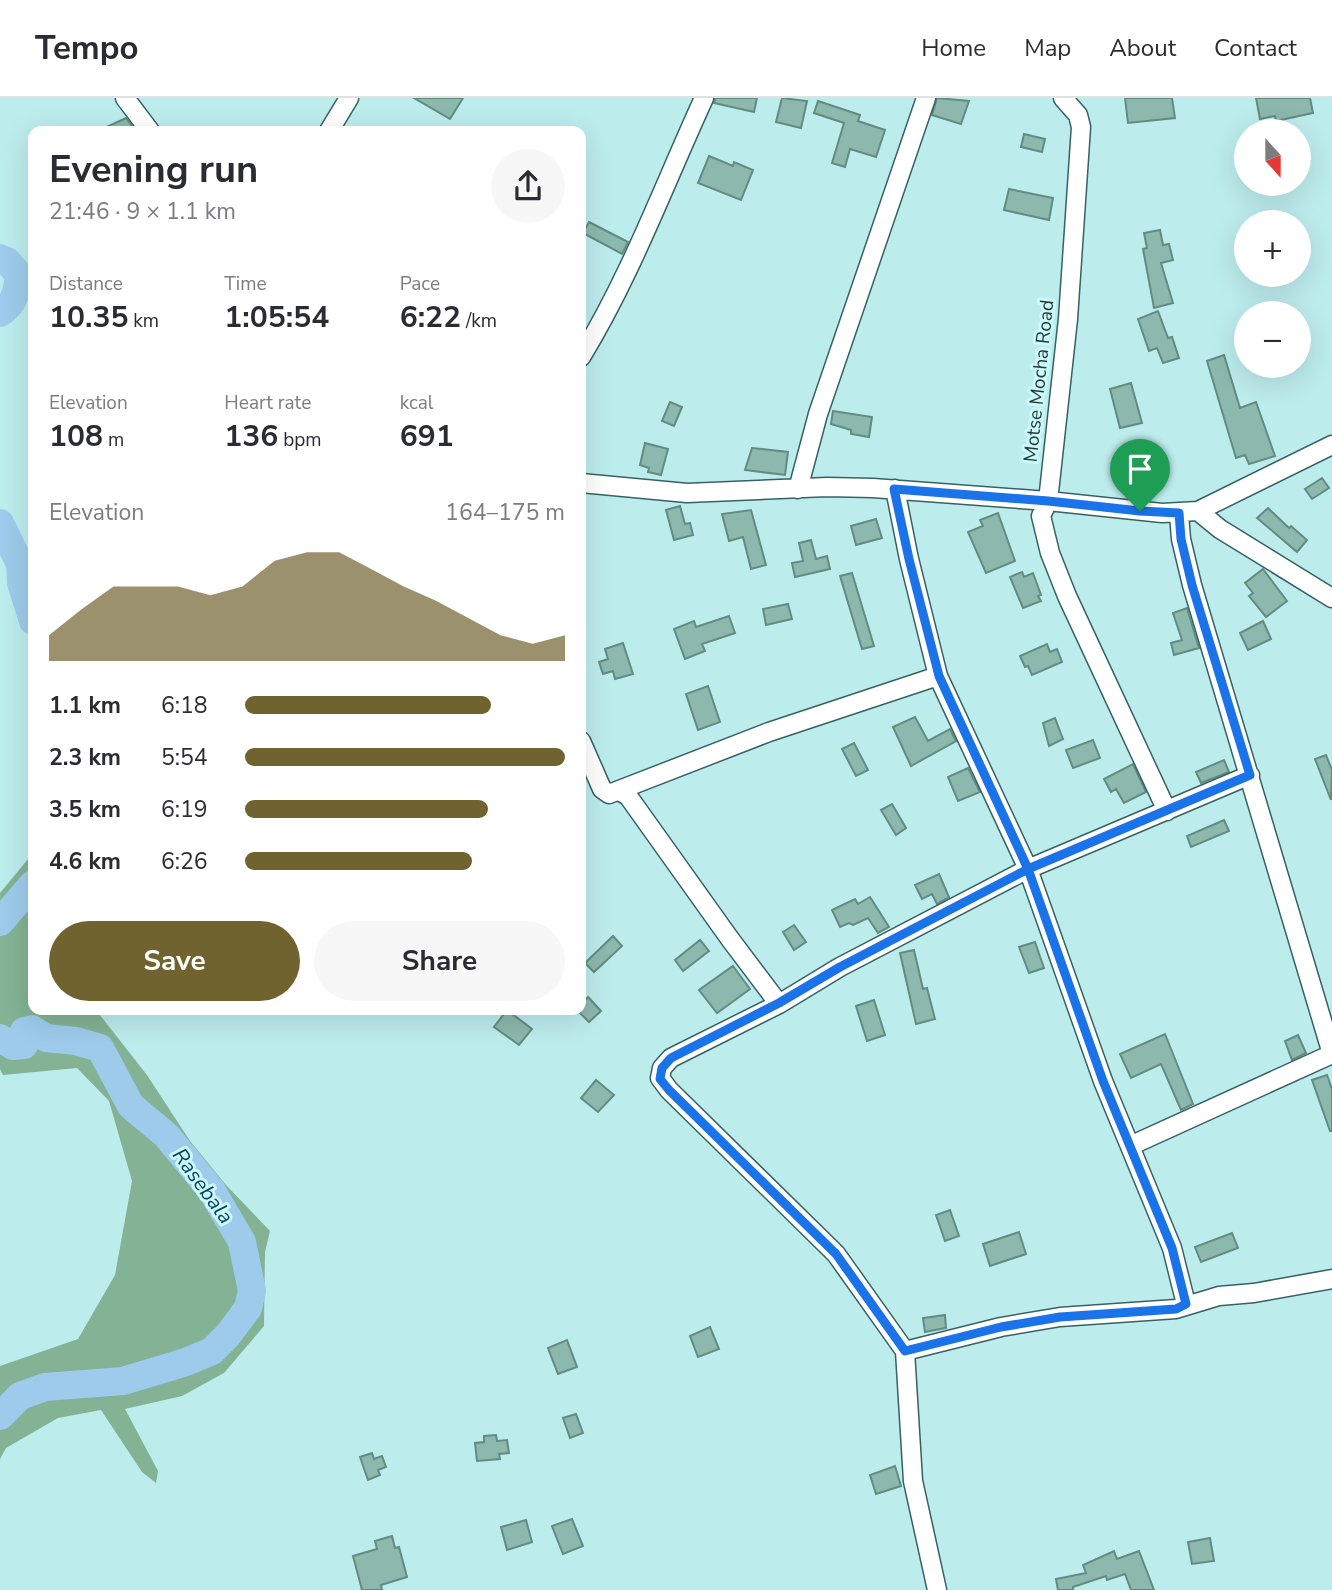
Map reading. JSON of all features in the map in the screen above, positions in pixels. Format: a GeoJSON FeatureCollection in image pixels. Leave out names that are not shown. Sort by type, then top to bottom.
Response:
{"type":"FeatureCollection","features":[{"type":"Feature","properties":{"kind":"street"},"geometry":{"type":"LineString","coordinates":[[125,98],[146,126]]}},
{"type":"Feature","properties":{"kind":"street"},"geometry":{"type":"LineString","coordinates":[[332,126],[349,98]]}},
{"type":"Feature","properties":{"kind":"street"},"geometry":{"type":"LineString","coordinates":[[586,349],[606,317],[640,246],[704,98]]}},
{"type":"Feature","properties":{"kind":"street"},"geometry":{"type":"LineString","coordinates":[[798,489],[818,414],[926,98]]}},
{"type":"Feature","properties":{"kind":"street","name":"Motse Mocha Road"},"geometry":{"type":"LineString","coordinates":[[1063,98],[1078,115],[1081,127],[1068,319],[1048,501],[1041,516],[1050,553],[1067,596],[1167,811]]}},
{"type":"Feature","properties":{"kind":"street"},"geometry":{"type":"LineString","coordinates":[[586,484],[687,493],[827,487],[894,489],[1179,513],[1198,511],[1332,445]]}},
{"type":"Feature","properties":{"kind":"street"},"geometry":{"type":"LineString","coordinates":[[894,489],[939,676],[1028,869],[1103,1081],[1132,1145],[1172,1248],[1186,1304]]}},
{"type":"Feature","properties":{"kind":"street"},"geometry":{"type":"LineString","coordinates":[[1198,511],[1220,529],[1332,598]]}},
{"type":"Feature","properties":{"kind":"street"},"geometry":{"type":"LineString","coordinates":[[1132,1145],[1332,1054],[1192,585],[1181,539],[1179,513]]}},
{"type":"Feature","properties":{"kind":"street"},"geometry":{"type":"LineString","coordinates":[[586,752],[602,789],[610,794],[769,732],[908,684],[939,676]]}},
{"type":"Feature","properties":{"kind":"street"},"geometry":{"type":"LineString","coordinates":[[937,1590],[913,1481],[905,1351],[836,1254],[669,1090],[660,1079],[662,1068],[671,1058],[1028,869],[1250,775]]}},
{"type":"Feature","properties":{"kind":"street"},"geometry":{"type":"LineString","coordinates":[[619,791],[628,796],[779,1003]]}},
{"type":"Feature","properties":{"kind":"street"},"geometry":{"type":"LineString","coordinates":[[905,1351],[1001,1327],[1048,1319],[1176,1309],[1219,1296],[1254,1293],[1332,1279]]}},
{"type":"Feature","properties":{"kind":"green space"},"geometry":{"type":"Polygon","coordinates":[[[28,859],[28,1015],[100,1015],[147,1075],[190,1141],[226,1185],[270,1231],[265,1252],[264,1326],[224,1373],[182,1396],[125,1409],[158,1471],[156,1483],[142,1472],[101,1410],[58,1418],[6,1448],[0,1459],[0,1366],[78,1339],[115,1275],[132,1181],[109,1101],[77,1068],[3,1075],[0,1069],[0,893],[28,859]]]}},
{"type":"Feature","properties":{"kind":"building"},"geometry":{"type":"Polygon","coordinates":[[[414,98],[463,98],[450,119],[414,98]]]}},
{"type":"Feature","properties":{"kind":"building"},"geometry":{"type":"Polygon","coordinates":[[[715,98],[757,98],[754,112],[714,103],[715,98]]]}},
{"type":"Feature","properties":{"kind":"building"},"geometry":{"type":"Polygon","coordinates":[[[782,98],[807,101],[801,128],[776,122],[782,98]]]}},
{"type":"Feature","properties":{"kind":"building"},"geometry":{"type":"Polygon","coordinates":[[[937,98],[969,101],[961,124],[932,115],[937,98]]]}},
{"type":"Feature","properties":{"kind":"building"},"geometry":{"type":"Polygon","coordinates":[[[1125,98],[1172,98],[1175,118],[1128,123],[1125,98]]]}},
{"type":"Feature","properties":{"kind":"building"},"geometry":{"type":"Polygon","coordinates":[[[1256,98],[1310,98],[1313,113],[1285,119],[1276,119],[1275,116],[1260,119],[1256,98]]]}},
{"type":"Feature","properties":{"kind":"building"},"geometry":{"type":"Polygon","coordinates":[[[818,101],[860,115],[858,121],[885,130],[876,157],[850,149],[845,167],[832,163],[844,123],[814,113],[818,101]]]}},
{"type":"Feature","properties":{"kind":"building"},"geometry":{"type":"Polygon","coordinates":[[[126,118],[132,126],[109,126],[126,118]]]}},
{"type":"Feature","properties":{"kind":"building"},"geometry":{"type":"Polygon","coordinates":[[[1024,134],[1045,139],[1042,152],[1021,147],[1024,134]]]}},
{"type":"Feature","properties":{"kind":"building"},"geometry":{"type":"Polygon","coordinates":[[[709,156],[733,166],[734,162],[753,170],[741,200],[698,183],[709,156]]]}},
{"type":"Feature","properties":{"kind":"building"},"geometry":{"type":"Polygon","coordinates":[[[1009,189],[1053,198],[1049,220],[1004,210],[1009,189]]]}},
{"type":"Feature","properties":{"kind":"building"},"geometry":{"type":"Polygon","coordinates":[[[589,222],[628,242],[622,254],[586,235],[589,222]]]}},
{"type":"Feature","properties":{"kind":"building"},"geometry":{"type":"Polygon","coordinates":[[[1160,230],[1163,245],[1169,244],[1173,260],[1161,263],[1173,303],[1154,308],[1143,249],[1147,248],[1144,233],[1160,230]]]}},
{"type":"Feature","properties":{"kind":"building"},"geometry":{"type":"Polygon","coordinates":[[[1158,311],[1168,338],[1172,337],[1179,358],[1163,363],[1157,348],[1149,351],[1138,319],[1158,311]]]}},
{"type":"Feature","properties":{"kind":"building"},"geometry":{"type":"Polygon","coordinates":[[[1224,355],[1240,408],[1256,402],[1275,456],[1249,464],[1245,455],[1236,458],[1207,361],[1224,355]]]}},
{"type":"Feature","properties":{"kind":"building"},"geometry":{"type":"Polygon","coordinates":[[[1131,383],[1142,423],[1120,428],[1110,389],[1131,383]]]}},
{"type":"Feature","properties":{"kind":"building"},"geometry":{"type":"Polygon","coordinates":[[[670,402],[682,407],[674,426],[662,421],[670,402]]]}},
{"type":"Feature","properties":{"kind":"building"},"geometry":{"type":"Polygon","coordinates":[[[833,411],[872,417],[869,437],[851,434],[851,430],[831,424],[833,411]]]}},
{"type":"Feature","properties":{"kind":"building"},"geometry":{"type":"Polygon","coordinates":[[[645,443],[668,449],[661,475],[648,472],[649,468],[640,465],[645,443]]]}},
{"type":"Feature","properties":{"kind":"building"},"geometry":{"type":"Polygon","coordinates":[[[752,448],[788,452],[785,475],[745,470],[752,448]]]}},
{"type":"Feature","properties":{"kind":"building"},"geometry":{"type":"Polygon","coordinates":[[[1149,451],[1154,475],[1142,478],[1141,471],[1124,474],[1120,457],[1149,451]]]}},
{"type":"Feature","properties":{"kind":"building"},"geometry":{"type":"Polygon","coordinates":[[[1322,478],[1329,488],[1312,499],[1305,489],[1322,478]]]}},
{"type":"Feature","properties":{"kind":"building"},"geometry":{"type":"Polygon","coordinates":[[[680,506],[685,524],[690,523],[693,535],[674,540],[666,510],[680,506]]]}},
{"type":"Feature","properties":{"kind":"building"},"geometry":{"type":"Polygon","coordinates":[[[1268,508],[1289,528],[1291,526],[1307,540],[1297,552],[1257,518],[1268,508]]]}},
{"type":"Feature","properties":{"kind":"building"},"geometry":{"type":"Polygon","coordinates":[[[751,510],[766,565],[751,569],[743,537],[729,541],[722,514],[751,510]]]}},
{"type":"Feature","properties":{"kind":"building"},"geometry":{"type":"Polygon","coordinates":[[[998,513],[1015,561],[986,573],[968,532],[983,526],[980,520],[998,513]]]}},
{"type":"Feature","properties":{"kind":"building"},"geometry":{"type":"Polygon","coordinates":[[[876,519],[882,538],[856,545],[851,526],[876,519]]]}},
{"type":"Feature","properties":{"kind":"building"},"geometry":{"type":"Polygon","coordinates":[[[811,540],[816,559],[827,556],[830,569],[795,577],[792,563],[803,561],[799,543],[811,540]]]}},
{"type":"Feature","properties":{"kind":"building"},"geometry":{"type":"Polygon","coordinates":[[[1263,569],[1287,601],[1266,617],[1249,596],[1253,593],[1245,583],[1263,569]]]}},
{"type":"Feature","properties":{"kind":"building"},"geometry":{"type":"Polygon","coordinates":[[[1022,572],[1024,577],[1033,573],[1041,595],[1038,596],[1041,601],[1023,608],[1010,577],[1022,572]]]}},
{"type":"Feature","properties":{"kind":"building"},"geometry":{"type":"Polygon","coordinates":[[[852,573],[874,646],[862,649],[840,576],[852,573]]]}},
{"type":"Feature","properties":{"kind":"building"},"geometry":{"type":"Polygon","coordinates":[[[788,604],[792,619],[766,625],[763,609],[788,604]]]}},
{"type":"Feature","properties":{"kind":"building"},"geometry":{"type":"Polygon","coordinates":[[[1187,608],[1199,648],[1174,655],[1171,643],[1182,640],[1173,613],[1187,608]]]}},
{"type":"Feature","properties":{"kind":"building"},"geometry":{"type":"Polygon","coordinates":[[[729,616],[735,633],[702,644],[705,651],[685,659],[674,629],[694,621],[696,627],[729,616]]]}},
{"type":"Feature","properties":{"kind":"building"},"geometry":{"type":"Polygon","coordinates":[[[1263,621],[1271,639],[1248,650],[1240,633],[1263,621]]]}},
{"type":"Feature","properties":{"kind":"building"},"geometry":{"type":"Polygon","coordinates":[[[623,643],[633,674],[615,679],[613,671],[603,674],[599,662],[608,659],[605,649],[623,643]]]}},
{"type":"Feature","properties":{"kind":"building"},"geometry":{"type":"Polygon","coordinates":[[[1047,644],[1050,652],[1057,649],[1062,662],[1032,675],[1020,656],[1047,644]]]}},
{"type":"Feature","properties":{"kind":"building"},"geometry":{"type":"Polygon","coordinates":[[[708,686],[720,722],[698,730],[686,694],[708,686]]]}},
{"type":"Feature","properties":{"kind":"building"},"geometry":{"type":"Polygon","coordinates":[[[915,717],[928,741],[950,729],[956,741],[911,766],[893,727],[915,717]]]}},
{"type":"Feature","properties":{"kind":"building"},"geometry":{"type":"Polygon","coordinates":[[[1055,718],[1063,739],[1049,746],[1043,723],[1055,718]]]}},
{"type":"Feature","properties":{"kind":"building"},"geometry":{"type":"Polygon","coordinates":[[[1093,740],[1100,758],[1073,768],[1066,750],[1093,740]]]}},
{"type":"Feature","properties":{"kind":"building"},"geometry":{"type":"Polygon","coordinates":[[[854,743],[868,770],[856,776],[842,749],[854,743]]]}},
{"type":"Feature","properties":{"kind":"building"},"geometry":{"type":"Polygon","coordinates":[[[1326,755],[1332,770],[1331,800],[1315,759],[1326,755]]]}},
{"type":"Feature","properties":{"kind":"building"},"geometry":{"type":"Polygon","coordinates":[[[1224,760],[1229,772],[1201,783],[1196,772],[1224,760]]]}},
{"type":"Feature","properties":{"kind":"building"},"geometry":{"type":"Polygon","coordinates":[[[1133,764],[1146,792],[1124,803],[1116,789],[1111,792],[1104,779],[1133,764]]]}},
{"type":"Feature","properties":{"kind":"building"},"geometry":{"type":"Polygon","coordinates":[[[968,768],[980,792],[958,801],[948,777],[968,768]]]}},
{"type":"Feature","properties":{"kind":"building"},"geometry":{"type":"Polygon","coordinates":[[[892,804],[906,828],[896,835],[881,810],[892,804]]]}},
{"type":"Feature","properties":{"kind":"building"},"geometry":{"type":"Polygon","coordinates":[[[1224,820],[1229,831],[1191,847],[1187,836],[1224,820]]]}},
{"type":"Feature","properties":{"kind":"building"},"geometry":{"type":"Polygon","coordinates":[[[939,874],[949,897],[937,904],[932,894],[922,899],[915,885],[939,874]]]}},
{"type":"Feature","properties":{"kind":"building"},"geometry":{"type":"Polygon","coordinates":[[[870,897],[889,927],[878,933],[868,918],[840,927],[832,910],[855,899],[858,904],[870,897]]]}},
{"type":"Feature","properties":{"kind":"building"},"geometry":{"type":"Polygon","coordinates":[[[794,925],[806,942],[794,950],[783,932],[794,925]]]}},
{"type":"Feature","properties":{"kind":"building"},"geometry":{"type":"Polygon","coordinates":[[[613,936],[622,946],[594,972],[586,962],[613,936]]]}},
{"type":"Feature","properties":{"kind":"building"},"geometry":{"type":"Polygon","coordinates":[[[700,940],[709,951],[683,971],[675,960],[700,940]]]}},
{"type":"Feature","properties":{"kind":"building"},"geometry":{"type":"Polygon","coordinates":[[[1035,942],[1044,968],[1029,973],[1019,947],[1035,942]]]}},
{"type":"Feature","properties":{"kind":"building"},"geometry":{"type":"Polygon","coordinates":[[[914,950],[923,989],[927,988],[935,1019],[916,1024],[900,953],[914,950]]]}},
{"type":"Feature","properties":{"kind":"building"},"geometry":{"type":"Polygon","coordinates":[[[733,966],[750,989],[717,1013],[699,990],[733,966]]]}},
{"type":"Feature","properties":{"kind":"building"},"geometry":{"type":"Polygon","coordinates":[[[588,997],[601,1011],[589,1022],[582,1015],[586,1015],[588,997]]]}},
{"type":"Feature","properties":{"kind":"building"},"geometry":{"type":"Polygon","coordinates":[[[874,1000],[885,1035],[867,1041],[856,1006],[874,1000]]]}},
{"type":"Feature","properties":{"kind":"building"},"geometry":{"type":"Polygon","coordinates":[[[503,1015],[514,1015],[532,1029],[519,1045],[494,1027],[503,1015]]]}},
{"type":"Feature","properties":{"kind":"building"},"geometry":{"type":"Polygon","coordinates":[[[1165,1034],[1193,1104],[1181,1110],[1161,1064],[1131,1078],[1120,1054],[1165,1034]]]}},
{"type":"Feature","properties":{"kind":"building"},"geometry":{"type":"Polygon","coordinates":[[[1298,1035],[1306,1053],[1292,1060],[1285,1041],[1298,1035]]]}},
{"type":"Feature","properties":{"kind":"building"},"geometry":{"type":"Polygon","coordinates":[[[1327,1075],[1332,1089],[1332,1131],[1312,1080],[1327,1075]]]}},
{"type":"Feature","properties":{"kind":"building"},"geometry":{"type":"Polygon","coordinates":[[[596,1080],[614,1095],[598,1112],[581,1098],[596,1080]]]}},
{"type":"Feature","properties":{"kind":"building"},"geometry":{"type":"Polygon","coordinates":[[[950,1210],[959,1236],[945,1241],[936,1215],[950,1210]]]}},
{"type":"Feature","properties":{"kind":"building"},"geometry":{"type":"Polygon","coordinates":[[[1019,1232],[1026,1254],[990,1266],[983,1244],[1019,1232]]]}},
{"type":"Feature","properties":{"kind":"building"},"geometry":{"type":"Polygon","coordinates":[[[1232,1233],[1238,1248],[1201,1262],[1195,1247],[1232,1233]]]}},
{"type":"Feature","properties":{"kind":"building"},"geometry":{"type":"Polygon","coordinates":[[[945,1315],[946,1328],[925,1332],[923,1318],[945,1315]]]}},
{"type":"Feature","properties":{"kind":"building"},"geometry":{"type":"Polygon","coordinates":[[[710,1327],[719,1349],[698,1357],[690,1336],[710,1327]]]}},
{"type":"Feature","properties":{"kind":"building"},"geometry":{"type":"Polygon","coordinates":[[[567,1340],[577,1367],[558,1374],[548,1348],[567,1340]]]}},
{"type":"Feature","properties":{"kind":"building"},"geometry":{"type":"Polygon","coordinates":[[[576,1414],[583,1433],[570,1438],[563,1418],[576,1414]]]}},
{"type":"Feature","properties":{"kind":"building"},"geometry":{"type":"Polygon","coordinates":[[[496,1435],[497,1441],[507,1440],[509,1453],[499,1454],[500,1459],[477,1461],[475,1443],[484,1442],[484,1436],[496,1435]]]}},
{"type":"Feature","properties":{"kind":"building"},"geometry":{"type":"Polygon","coordinates":[[[372,1453],[374,1459],[382,1456],[386,1467],[378,1470],[380,1475],[368,1480],[360,1457],[372,1453]]]}},
{"type":"Feature","properties":{"kind":"building"},"geometry":{"type":"Polygon","coordinates":[[[895,1466],[901,1486],[876,1494],[870,1475],[895,1466]]]}},
{"type":"Feature","properties":{"kind":"building"},"geometry":{"type":"Polygon","coordinates":[[[572,1519],[583,1546],[563,1554],[552,1526],[572,1519]]]}},
{"type":"Feature","properties":{"kind":"building"},"geometry":{"type":"Polygon","coordinates":[[[526,1520],[532,1542],[507,1550],[501,1527],[526,1520]]]}},
{"type":"Feature","properties":{"kind":"building"},"geometry":{"type":"Polygon","coordinates":[[[392,1536],[395,1548],[399,1547],[407,1577],[381,1585],[382,1590],[362,1590],[353,1556],[377,1549],[375,1541],[392,1536]]]}},
{"type":"Feature","properties":{"kind":"building"},"geometry":{"type":"Polygon","coordinates":[[[1210,1538],[1214,1561],[1192,1564],[1188,1542],[1210,1538]]]}},
{"type":"Feature","properties":{"kind":"building"},"geometry":{"type":"Polygon","coordinates":[[[1114,1551],[1117,1559],[1139,1551],[1154,1590],[1131,1590],[1125,1574],[1107,1580],[1106,1576],[1073,1587],[1073,1590],[1058,1590],[1056,1579],[1086,1573],[1083,1565],[1114,1551]]]}},
{"type":"Feature","properties":{"kind":"waterway","name":"Rasebala"},"geometry":{"type":"LineString","coordinates":[[0,258],[7,261],[19,275],[14,297],[0,313]]}},
{"type":"Feature","properties":{"kind":"waterway","name":"Rasebala"},"geometry":{"type":"LineString","coordinates":[[0,523],[20,564],[21,583],[28,605]]}},
{"type":"Feature","properties":{"kind":"waterway","name":"Rasebala"},"geometry":{"type":"LineString","coordinates":[[0,922],[28,890]]}},
{"type":"Feature","properties":{"kind":"waterway","name":"Rasebala"},"geometry":{"type":"LineString","coordinates":[[0,1038],[13,1046],[24,1045],[24,1031],[32,1029],[46,1038],[76,1041],[100,1048],[131,1106],[166,1135],[212,1191],[242,1242],[252,1291],[248,1308],[212,1351],[186,1362],[123,1381],[45,1387],[20,1396],[0,1416]]}},
{"type":"Feature","properties":{"kind":"route"},"geometry":{"type":"LineString","coordinates":[[1140,511],[894,489],[939,676],[1028,869],[1103,1081],[1132,1145],[1172,1248],[1186,1304],[1176,1309],[1060,1317],[1001,1327],[905,1351],[836,1254],[669,1090],[660,1079],[662,1068],[671,1058],[1028,869],[1250,775],[1192,585],[1181,539],[1179,513],[1140,511]]}}]}
